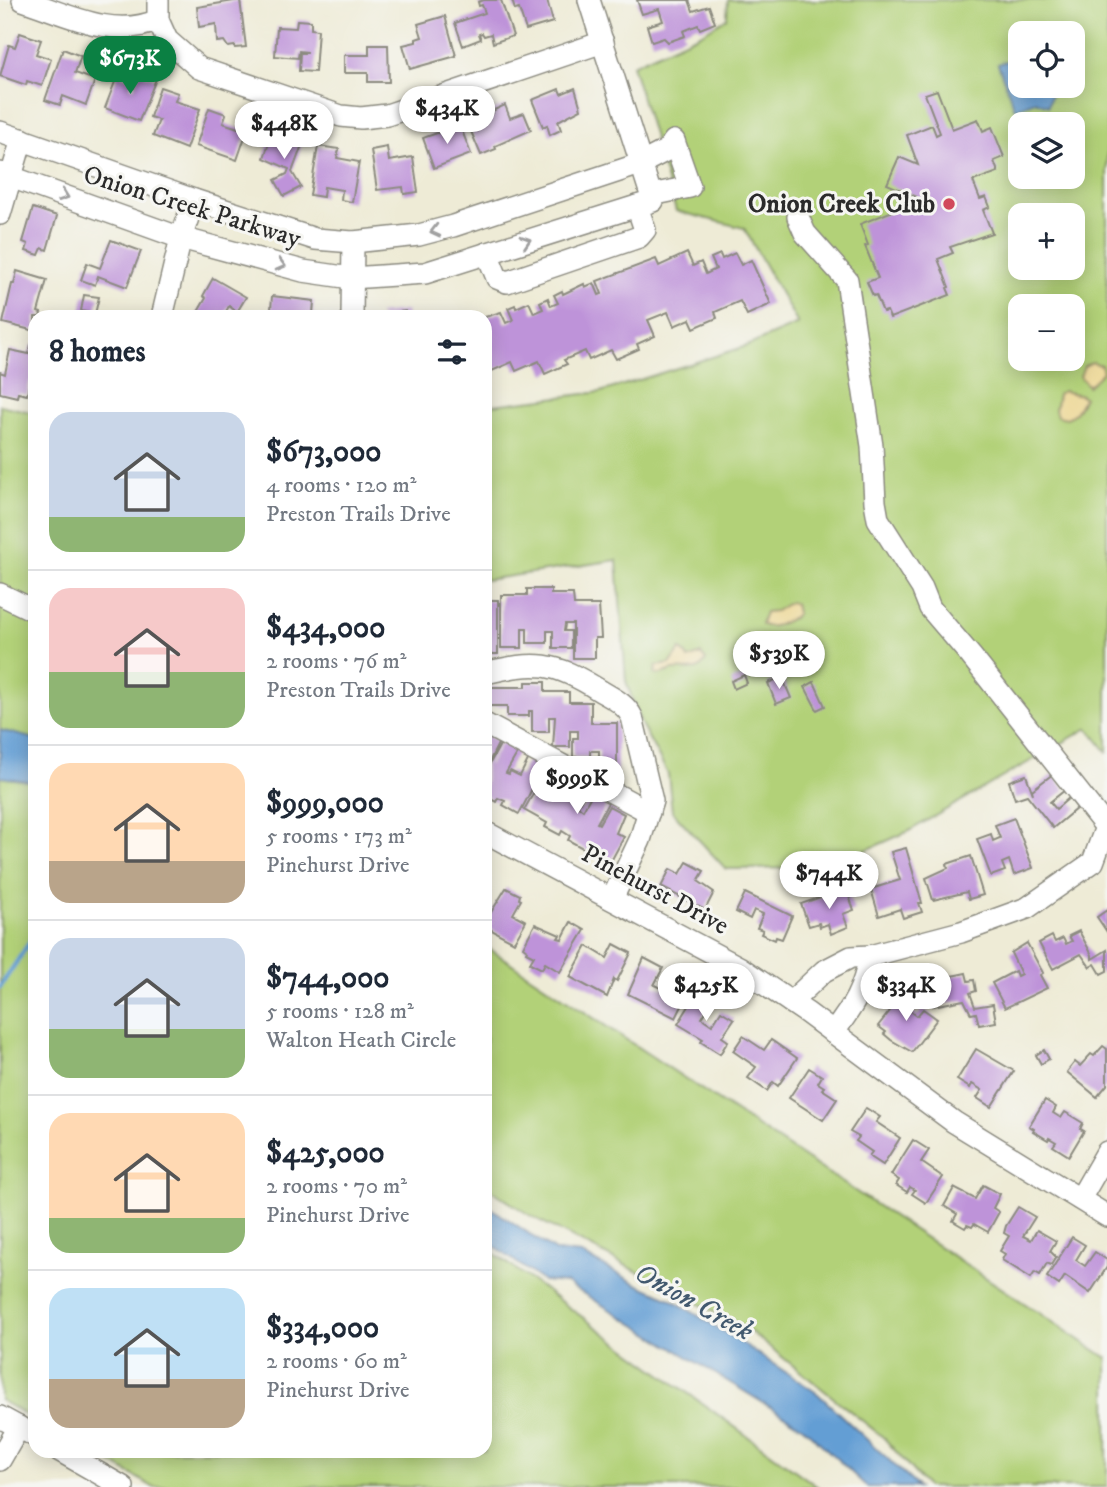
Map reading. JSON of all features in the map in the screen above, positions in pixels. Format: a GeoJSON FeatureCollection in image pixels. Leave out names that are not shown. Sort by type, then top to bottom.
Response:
{"type":"FeatureCollection","features":[{"type":"Feature","properties":{"kind":"street"},"geometry":{"type":"LineString","coordinates":[[23,0],[111,28],[144,26],[158,10]]}},
{"type":"Feature","properties":{"kind":"street"},"geometry":{"type":"LineString","coordinates":[[487,253],[497,278],[507,282],[639,237],[645,230],[647,201],[640,164],[589,0]]}},
{"type":"Feature","properties":{"kind":"street"},"geometry":{"type":"LineString","coordinates":[[158,10],[167,40],[199,68],[341,116],[361,118],[387,115],[603,42]]}},
{"type":"Feature","properties":{"kind":"street","name":"Onion Creek Parkway"},"geometry":{"type":"LineString","coordinates":[[0,132],[315,239],[353,242],[419,235],[453,226],[640,164],[667,150],[674,141],[690,187],[425,273],[351,278],[303,271],[181,238],[5,175]]}},
{"type":"Feature","properties":{"kind":"street"},"geometry":{"type":"LineString","coordinates":[[0,214],[5,175],[22,139]]}},
{"type":"Feature","properties":{"kind":"street"},"geometry":{"type":"LineString","coordinates":[[164,310],[181,238],[194,200]]}},
{"type":"Feature","properties":{"kind":"street"},"geometry":{"type":"LineString","coordinates":[[790,1002],[824,971],[851,957],[870,956],[961,932],[1027,908],[1093,862],[1106,827],[930,608],[922,589],[878,519],[872,446],[847,279],[805,233],[798,217]]}},
{"type":"Feature","properties":{"kind":"street"},"geometry":{"type":"LineString","coordinates":[[352,310],[353,242]]}},
{"type":"Feature","properties":{"kind":"street"},"geometry":{"type":"LineString","coordinates":[[0,594],[28,608]]}},
{"type":"Feature","properties":{"kind":"street"},"geometry":{"type":"LineString","coordinates":[[492,671],[517,665],[551,665],[576,675],[627,707],[632,717],[652,801],[640,840],[612,899]]}},
{"type":"Feature","properties":{"kind":"street"},"geometry":{"type":"LineString","coordinates":[[492,728],[649,812]]}},
{"type":"Feature","properties":{"kind":"street","name":"Pinehurst Drive"},"geometry":{"type":"LineString","coordinates":[[492,836],[739,967],[833,1032],[954,1122],[1107,1216]]}},
{"type":"Feature","properties":{"kind":"street"},"geometry":{"type":"LineString","coordinates":[[833,1032],[854,1005],[870,956]]}},
{"type":"Feature","properties":{"kind":"street"},"geometry":{"type":"LineString","coordinates":[[1080,1199],[1107,1152]]}},
{"type":"Feature","properties":{"kind":"street"},"geometry":{"type":"LineString","coordinates":[[0,1460],[18,1427]]}},
{"type":"Feature","properties":{"kind":"street"},"geometry":{"type":"LineString","coordinates":[[72,1458],[123,1487]]}},
{"type":"Feature","properties":{"kind":"green space","name":"Onion Creek Club"},"geometry":{"type":"Polygon","coordinates":[[[728,0],[1107,0],[1107,752],[1088,728],[907,832],[826,868],[726,869],[672,811],[668,774],[641,724],[626,681],[617,560],[492,579],[492,405],[601,392],[747,346],[798,324],[744,228],[676,211],[632,65],[700,34],[727,18],[728,0]]]}},
{"type":"Feature","properties":{"kind":"green space"},"geometry":{"type":"Polygon","coordinates":[[[0,405],[28,411],[28,746],[0,737],[0,405]]]}},
{"type":"Feature","properties":{"kind":"green space"},"geometry":{"type":"Polygon","coordinates":[[[0,777],[28,781],[28,1416],[0,1400],[0,777]]]}},
{"type":"Feature","properties":{"kind":"green space"},"geometry":{"type":"Polygon","coordinates":[[[492,951],[1107,1358],[1107,1487],[927,1487],[884,1438],[747,1329],[531,1216],[492,1191],[492,951]]]}},
{"type":"Feature","properties":{"kind":"green space"},"geometry":{"type":"Polygon","coordinates":[[[492,1252],[818,1487],[153,1487],[103,1458],[492,1458],[492,1252]]]}},
{"type":"Feature","properties":{"kind":"sand"},"geometry":{"type":"Polygon","coordinates":[[[1092,362],[1101,365],[1103,372],[1088,386],[1080,376],[1082,371],[1085,371],[1085,366],[1092,362]]]}},
{"type":"Feature","properties":{"kind":"sand"},"geometry":{"type":"Polygon","coordinates":[[[1063,391],[1084,398],[1075,413],[1067,418],[1057,416],[1055,410],[1058,394],[1063,391]]]}},
{"type":"Feature","properties":{"kind":"sand"},"geometry":{"type":"Polygon","coordinates":[[[790,602],[795,604],[797,613],[794,617],[773,626],[761,624],[765,612],[776,611],[790,602]]]}},
{"type":"Feature","properties":{"kind":"sand"},"geometry":{"type":"Polygon","coordinates":[[[680,650],[688,659],[701,654],[706,660],[699,668],[655,674],[656,666],[670,664],[680,650]]]}},
{"type":"Feature","properties":{"kind":"water"},"geometry":{"type":"Polygon","coordinates":[[[1008,60],[1008,90],[998,64],[1008,60]]]}},
{"type":"Feature","properties":{"kind":"water"},"geometry":{"type":"Polygon","coordinates":[[[1011,98],[1050,98],[1048,106],[1035,101],[1015,109],[1011,98]]]}},
{"type":"Feature","properties":{"kind":"water"},"geometry":{"type":"Polygon","coordinates":[[[0,730],[28,737],[28,781],[0,777],[0,730]]]}},
{"type":"Feature","properties":{"kind":"water"},"geometry":{"type":"Polygon","coordinates":[[[492,1209],[555,1251],[581,1254],[671,1299],[734,1338],[817,1393],[918,1487],[867,1487],[803,1427],[566,1283],[543,1281],[492,1245],[492,1209]]]}},
{"type":"Feature","properties":{"kind":"building"},"geometry":{"type":"Polygon","coordinates":[[[240,0],[246,47],[228,47],[224,41],[217,42],[216,24],[199,27],[197,7],[240,0]]]}},
{"type":"Feature","properties":{"kind":"building"},"geometry":{"type":"Polygon","coordinates":[[[501,0],[513,36],[493,43],[491,34],[484,36],[482,33],[479,34],[481,39],[463,46],[455,23],[485,13],[478,2],[501,0]]]}},
{"type":"Feature","properties":{"kind":"building"},"geometry":{"type":"Polygon","coordinates":[[[512,0],[547,0],[553,22],[526,30],[519,9],[515,10],[512,0]]]}},
{"type":"Feature","properties":{"kind":"building"},"geometry":{"type":"Polygon","coordinates":[[[637,0],[689,0],[693,11],[709,6],[715,23],[700,29],[698,25],[683,31],[685,36],[668,42],[664,38],[652,42],[647,26],[663,21],[659,9],[642,14],[637,0]]]}},
{"type":"Feature","properties":{"kind":"building"},"geometry":{"type":"Polygon","coordinates":[[[445,16],[456,56],[410,69],[403,45],[416,42],[416,39],[422,37],[418,24],[445,16]]]}},
{"type":"Feature","properties":{"kind":"building"},"geometry":{"type":"Polygon","coordinates":[[[297,20],[311,21],[311,29],[318,30],[315,72],[299,71],[300,53],[307,52],[299,51],[298,58],[275,56],[277,27],[296,28],[297,20]]]}},
{"type":"Feature","properties":{"kind":"building"},"geometry":{"type":"Polygon","coordinates":[[[20,33],[41,40],[36,54],[51,59],[42,86],[27,81],[26,85],[0,76],[9,45],[15,47],[20,33]]]}},
{"type":"Feature","properties":{"kind":"building"},"geometry":{"type":"Polygon","coordinates":[[[369,45],[388,45],[389,82],[368,82],[368,73],[344,73],[344,55],[369,55],[369,45]]]}},
{"type":"Feature","properties":{"kind":"building"},"geometry":{"type":"Polygon","coordinates":[[[63,49],[81,56],[75,73],[95,80],[86,105],[63,96],[60,105],[45,100],[63,49]]]}},
{"type":"Feature","properties":{"kind":"building"},"geometry":{"type":"Polygon","coordinates":[[[139,73],[156,79],[139,121],[105,108],[118,74],[133,80],[130,87],[134,88],[139,73]]]}},
{"type":"Feature","properties":{"kind":"building"},"geometry":{"type":"Polygon","coordinates":[[[160,87],[178,93],[175,101],[200,109],[186,149],[153,136],[159,120],[150,117],[160,87]]]}},
{"type":"Feature","properties":{"kind":"building"},"geometry":{"type":"Polygon","coordinates":[[[575,88],[581,109],[558,121],[561,130],[550,135],[547,125],[543,127],[532,100],[559,89],[561,94],[575,88]]]}},
{"type":"Feature","properties":{"kind":"building","name":"Onion Creek Club"},"geometry":{"type":"Polygon","coordinates":[[[937,90],[952,129],[978,119],[983,131],[992,127],[1004,157],[994,161],[998,172],[973,181],[980,199],[986,197],[990,207],[983,210],[992,233],[950,247],[953,253],[938,259],[950,295],[890,318],[887,311],[883,312],[867,282],[878,278],[865,246],[868,245],[860,224],[918,201],[917,197],[887,184],[899,157],[918,165],[907,135],[932,125],[936,135],[940,133],[925,94],[937,90]]]}},
{"type":"Feature","properties":{"kind":"building"},"geometry":{"type":"Polygon","coordinates":[[[505,105],[510,118],[524,113],[531,130],[481,155],[467,122],[493,113],[492,111],[505,105]]]}},
{"type":"Feature","properties":{"kind":"building"},"geometry":{"type":"Polygon","coordinates":[[[209,108],[226,114],[223,123],[247,131],[237,160],[196,146],[209,108]]]}},
{"type":"Feature","properties":{"kind":"building"},"geometry":{"type":"Polygon","coordinates":[[[455,122],[459,123],[471,154],[434,168],[423,138],[440,132],[442,137],[446,136],[443,128],[455,122]]]}},
{"type":"Feature","properties":{"kind":"building"},"geometry":{"type":"Polygon","coordinates":[[[272,134],[302,145],[292,172],[301,187],[284,196],[275,180],[287,174],[289,169],[264,158],[272,134]]]}},
{"type":"Feature","properties":{"kind":"building"},"geometry":{"type":"Polygon","coordinates":[[[318,146],[339,149],[337,158],[359,162],[352,202],[341,200],[342,190],[324,187],[323,197],[310,195],[318,146]]]}},
{"type":"Feature","properties":{"kind":"building"},"geometry":{"type":"Polygon","coordinates":[[[387,147],[389,161],[413,157],[418,192],[404,194],[403,187],[377,190],[371,150],[387,147]]]}},
{"type":"Feature","properties":{"kind":"building"},"geometry":{"type":"Polygon","coordinates":[[[33,208],[57,216],[47,250],[42,248],[39,255],[26,251],[28,244],[23,242],[33,208]]]}},
{"type":"Feature","properties":{"kind":"building"},"geometry":{"type":"Polygon","coordinates":[[[111,240],[141,251],[127,287],[98,276],[95,285],[81,280],[87,263],[100,268],[111,240]]]}},
{"type":"Feature","properties":{"kind":"building"},"geometry":{"type":"Polygon","coordinates":[[[687,253],[693,266],[701,262],[706,274],[716,269],[711,258],[720,254],[722,259],[735,253],[741,265],[751,260],[771,304],[747,315],[740,301],[715,312],[717,318],[694,328],[690,319],[674,326],[668,312],[648,320],[655,336],[637,344],[639,349],[616,359],[611,350],[589,360],[585,351],[564,360],[567,364],[545,374],[539,361],[516,371],[512,362],[492,371],[492,315],[501,312],[506,323],[513,320],[508,308],[515,305],[516,308],[529,302],[534,313],[543,309],[540,302],[548,298],[551,306],[558,303],[554,295],[562,291],[563,294],[584,284],[585,287],[594,283],[599,295],[602,294],[597,281],[656,259],[659,266],[687,253]]]}},
{"type":"Feature","properties":{"kind":"building"},"geometry":{"type":"Polygon","coordinates":[[[17,271],[47,280],[39,310],[28,310],[28,329],[3,323],[17,271]]]}},
{"type":"Feature","properties":{"kind":"building"},"geometry":{"type":"Polygon","coordinates":[[[213,278],[246,297],[238,310],[229,306],[227,310],[199,310],[206,298],[203,296],[213,278]]]}},
{"type":"Feature","properties":{"kind":"building"},"geometry":{"type":"Polygon","coordinates":[[[84,295],[99,297],[96,310],[81,310],[84,295]]]}},
{"type":"Feature","properties":{"kind":"building"},"geometry":{"type":"Polygon","coordinates":[[[272,296],[314,301],[313,310],[271,310],[272,296]]]}},
{"type":"Feature","properties":{"kind":"building"},"geometry":{"type":"Polygon","coordinates":[[[10,350],[28,354],[27,395],[18,393],[17,397],[0,393],[0,372],[5,374],[10,350]]]}},
{"type":"Feature","properties":{"kind":"building"},"geometry":{"type":"Polygon","coordinates":[[[527,589],[551,589],[551,594],[573,594],[574,605],[599,605],[601,638],[595,638],[595,658],[573,658],[573,624],[565,624],[564,631],[571,631],[571,648],[553,648],[553,631],[547,631],[547,643],[527,643],[527,628],[522,628],[522,648],[501,648],[501,595],[527,595],[527,589]]]}},
{"type":"Feature","properties":{"kind":"building"},"geometry":{"type":"Polygon","coordinates":[[[492,600],[498,600],[498,654],[492,654],[492,600]]]}},
{"type":"Feature","properties":{"kind":"building"},"geometry":{"type":"Polygon","coordinates":[[[744,675],[747,683],[734,689],[731,681],[744,675]]]}},
{"type":"Feature","properties":{"kind":"building"},"geometry":{"type":"Polygon","coordinates":[[[782,677],[791,698],[776,704],[768,683],[782,677]]]}},
{"type":"Feature","properties":{"kind":"building"},"geometry":{"type":"Polygon","coordinates":[[[526,682],[545,682],[545,692],[569,692],[569,702],[591,702],[591,723],[617,723],[617,772],[599,772],[599,751],[590,751],[590,757],[573,757],[573,738],[578,738],[578,731],[570,731],[570,747],[553,747],[555,717],[549,717],[549,732],[532,732],[532,711],[529,711],[529,716],[507,716],[507,706],[492,706],[492,687],[526,687],[526,682]]]}},
{"type":"Feature","properties":{"kind":"building"},"geometry":{"type":"Polygon","coordinates":[[[814,682],[825,706],[817,710],[805,687],[814,682]]]}},
{"type":"Feature","properties":{"kind":"building"},"geometry":{"type":"Polygon","coordinates":[[[492,738],[499,742],[492,756],[492,738]]]}},
{"type":"Feature","properties":{"kind":"building"},"geometry":{"type":"Polygon","coordinates":[[[501,743],[518,752],[506,773],[509,774],[510,771],[520,776],[529,758],[544,766],[519,814],[503,805],[505,801],[498,798],[496,802],[492,800],[492,760],[501,743]]]}},
{"type":"Feature","properties":{"kind":"building"},"geometry":{"type":"Polygon","coordinates":[[[548,767],[563,776],[555,794],[560,798],[571,780],[586,788],[578,806],[583,810],[593,792],[609,801],[597,823],[599,824],[609,806],[624,814],[616,833],[624,837],[610,863],[568,840],[570,836],[562,831],[560,835],[545,827],[547,823],[524,810],[548,767]]]}},
{"type":"Feature","properties":{"kind":"building"},"geometry":{"type":"Polygon","coordinates":[[[1053,774],[1065,790],[1050,802],[1056,809],[1069,798],[1077,808],[1053,828],[1027,795],[1015,799],[1009,781],[1026,775],[1033,794],[1032,790],[1053,774]]]}},
{"type":"Feature","properties":{"kind":"building"},"geometry":{"type":"Polygon","coordinates":[[[1014,818],[1033,868],[1014,875],[1009,860],[1002,863],[1005,871],[991,876],[977,839],[991,834],[993,841],[1000,838],[995,825],[1014,818]]]}},
{"type":"Feature","properties":{"kind":"building"},"geometry":{"type":"Polygon","coordinates":[[[906,848],[922,903],[919,903],[922,912],[903,918],[900,909],[879,916],[871,889],[900,880],[891,852],[906,848]]]}},
{"type":"Feature","properties":{"kind":"building"},"geometry":{"type":"Polygon","coordinates":[[[971,856],[983,895],[969,899],[967,892],[933,900],[926,878],[948,868],[947,864],[971,856]]]}},
{"type":"Feature","properties":{"kind":"building"},"geometry":{"type":"Polygon","coordinates":[[[687,862],[704,871],[698,881],[714,892],[705,910],[661,887],[670,869],[680,874],[687,862]]]}},
{"type":"Feature","properties":{"kind":"building"},"geometry":{"type":"Polygon","coordinates":[[[506,888],[520,895],[521,900],[513,914],[526,921],[514,942],[492,930],[492,911],[506,888]]]}},
{"type":"Feature","properties":{"kind":"building"},"geometry":{"type":"Polygon","coordinates":[[[847,891],[854,910],[843,914],[848,927],[831,934],[828,924],[820,927],[819,923],[809,926],[801,904],[835,892],[836,895],[847,891]]]}},
{"type":"Feature","properties":{"kind":"building"},"geometry":{"type":"Polygon","coordinates":[[[745,893],[792,916],[782,939],[776,937],[775,940],[761,934],[763,930],[757,928],[763,914],[754,910],[750,919],[736,912],[745,893]]]}},
{"type":"Feature","properties":{"kind":"building"},"geometry":{"type":"Polygon","coordinates":[[[1107,910],[1107,932],[1097,917],[1107,910]]]}},
{"type":"Feature","properties":{"kind":"building"},"geometry":{"type":"Polygon","coordinates":[[[571,922],[585,930],[560,972],[545,963],[542,969],[530,963],[534,956],[523,947],[535,924],[560,935],[558,938],[562,939],[571,922]]]}},
{"type":"Feature","properties":{"kind":"building"},"geometry":{"type":"Polygon","coordinates":[[[1079,931],[1092,959],[1107,950],[1107,971],[1101,974],[1095,964],[1090,967],[1081,954],[1053,969],[1039,943],[1052,936],[1055,942],[1063,938],[1066,944],[1072,941],[1069,936],[1079,931]]]}},
{"type":"Feature","properties":{"kind":"building"},"geometry":{"type":"Polygon","coordinates":[[[1027,943],[1043,973],[1040,975],[1047,988],[1005,1008],[992,983],[1015,971],[1017,976],[1021,974],[1011,953],[1027,943]]]}},
{"type":"Feature","properties":{"kind":"building"},"geometry":{"type":"Polygon","coordinates":[[[614,944],[631,953],[617,981],[614,979],[607,997],[570,977],[587,946],[607,958],[614,944]]]}},
{"type":"Feature","properties":{"kind":"building"},"geometry":{"type":"Polygon","coordinates":[[[644,958],[663,968],[654,985],[663,989],[667,983],[688,994],[676,1018],[628,994],[644,958]]]}},
{"type":"Feature","properties":{"kind":"building"},"geometry":{"type":"Polygon","coordinates":[[[966,973],[968,981],[974,980],[976,991],[970,993],[975,1007],[993,1004],[996,1022],[979,1025],[976,1013],[971,1014],[964,1000],[933,1006],[932,999],[925,1000],[923,989],[930,988],[928,981],[966,973]]]}},
{"type":"Feature","properties":{"kind":"building"},"geometry":{"type":"Polygon","coordinates":[[[699,990],[713,1000],[702,1018],[712,1025],[721,1011],[734,1019],[722,1037],[728,1041],[720,1054],[701,1042],[703,1039],[678,1024],[699,990]]]}},
{"type":"Feature","properties":{"kind":"building"},"geometry":{"type":"Polygon","coordinates":[[[904,991],[912,997],[907,1008],[917,1016],[923,1009],[937,1019],[912,1052],[891,1040],[878,1026],[890,1011],[886,1008],[898,993],[901,995],[904,991]]]}},
{"type":"Feature","properties":{"kind":"building"},"geometry":{"type":"Polygon","coordinates":[[[743,1036],[764,1050],[771,1040],[797,1058],[778,1086],[773,1082],[767,1091],[748,1078],[756,1067],[733,1051],[743,1036]]]}},
{"type":"Feature","properties":{"kind":"building"},"geometry":{"type":"Polygon","coordinates":[[[1103,1046],[1107,1049],[1107,1085],[1097,1097],[1067,1072],[1075,1062],[1080,1066],[1103,1046]]]}},
{"type":"Feature","properties":{"kind":"building"},"geometry":{"type":"Polygon","coordinates":[[[976,1049],[1014,1071],[991,1107],[977,1098],[982,1090],[972,1084],[970,1088],[957,1080],[976,1049]]]}},
{"type":"Feature","properties":{"kind":"building"},"geometry":{"type":"Polygon","coordinates":[[[1044,1050],[1049,1059],[1041,1064],[1036,1055],[1044,1050]]]}},
{"type":"Feature","properties":{"kind":"building"},"geometry":{"type":"Polygon","coordinates":[[[809,1068],[822,1076],[818,1083],[824,1087],[822,1089],[837,1099],[823,1120],[789,1098],[809,1068]]]}},
{"type":"Feature","properties":{"kind":"building"},"geometry":{"type":"Polygon","coordinates":[[[1045,1100],[1056,1107],[1053,1113],[1061,1118],[1065,1112],[1083,1123],[1080,1129],[1084,1131],[1069,1156],[1053,1146],[1056,1142],[1049,1138],[1048,1140],[1029,1126],[1045,1100]]]}},
{"type":"Feature","properties":{"kind":"building"},"geometry":{"type":"Polygon","coordinates":[[[866,1108],[880,1117],[876,1122],[900,1138],[883,1165],[869,1156],[872,1152],[856,1141],[859,1137],[850,1132],[866,1108]]]}},
{"type":"Feature","properties":{"kind":"building"},"geometry":{"type":"Polygon","coordinates":[[[913,1140],[929,1150],[921,1162],[943,1177],[926,1203],[912,1194],[915,1190],[910,1187],[907,1192],[896,1185],[899,1180],[891,1175],[913,1140]]]}},
{"type":"Feature","properties":{"kind":"building"},"geometry":{"type":"Polygon","coordinates":[[[983,1185],[1000,1194],[993,1208],[999,1212],[988,1232],[974,1224],[965,1228],[953,1221],[957,1214],[944,1206],[954,1188],[975,1199],[983,1185]]]}},
{"type":"Feature","properties":{"kind":"building"},"geometry":{"type":"Polygon","coordinates":[[[1018,1207],[1035,1217],[1023,1236],[1031,1240],[1037,1230],[1056,1241],[1050,1251],[1056,1257],[1051,1265],[1047,1263],[1040,1275],[1035,1272],[1031,1278],[1002,1260],[1005,1254],[1000,1251],[1009,1236],[1004,1233],[1006,1226],[1018,1207]]]}},
{"type":"Feature","properties":{"kind":"building"},"geometry":{"type":"Polygon","coordinates":[[[1072,1237],[1085,1245],[1076,1260],[1085,1266],[1095,1252],[1107,1260],[1107,1267],[1090,1293],[1065,1276],[1059,1285],[1047,1277],[1072,1237]]]}},
{"type":"Feature","properties":{"kind":"waterway"},"geometry":{"type":"LineString","coordinates":[[0,987],[28,945]]}},
{"type":"Feature","properties":{"kind":"place","name":"Onion Creek Club"},"geometry":{"type":"Point","coordinates":[949,204]}},
{"type":"Feature","properties":{"kind":"water label","name":"Onion Creek"},"geometry":{"type":"Point","coordinates":[694,1302]}}]}
